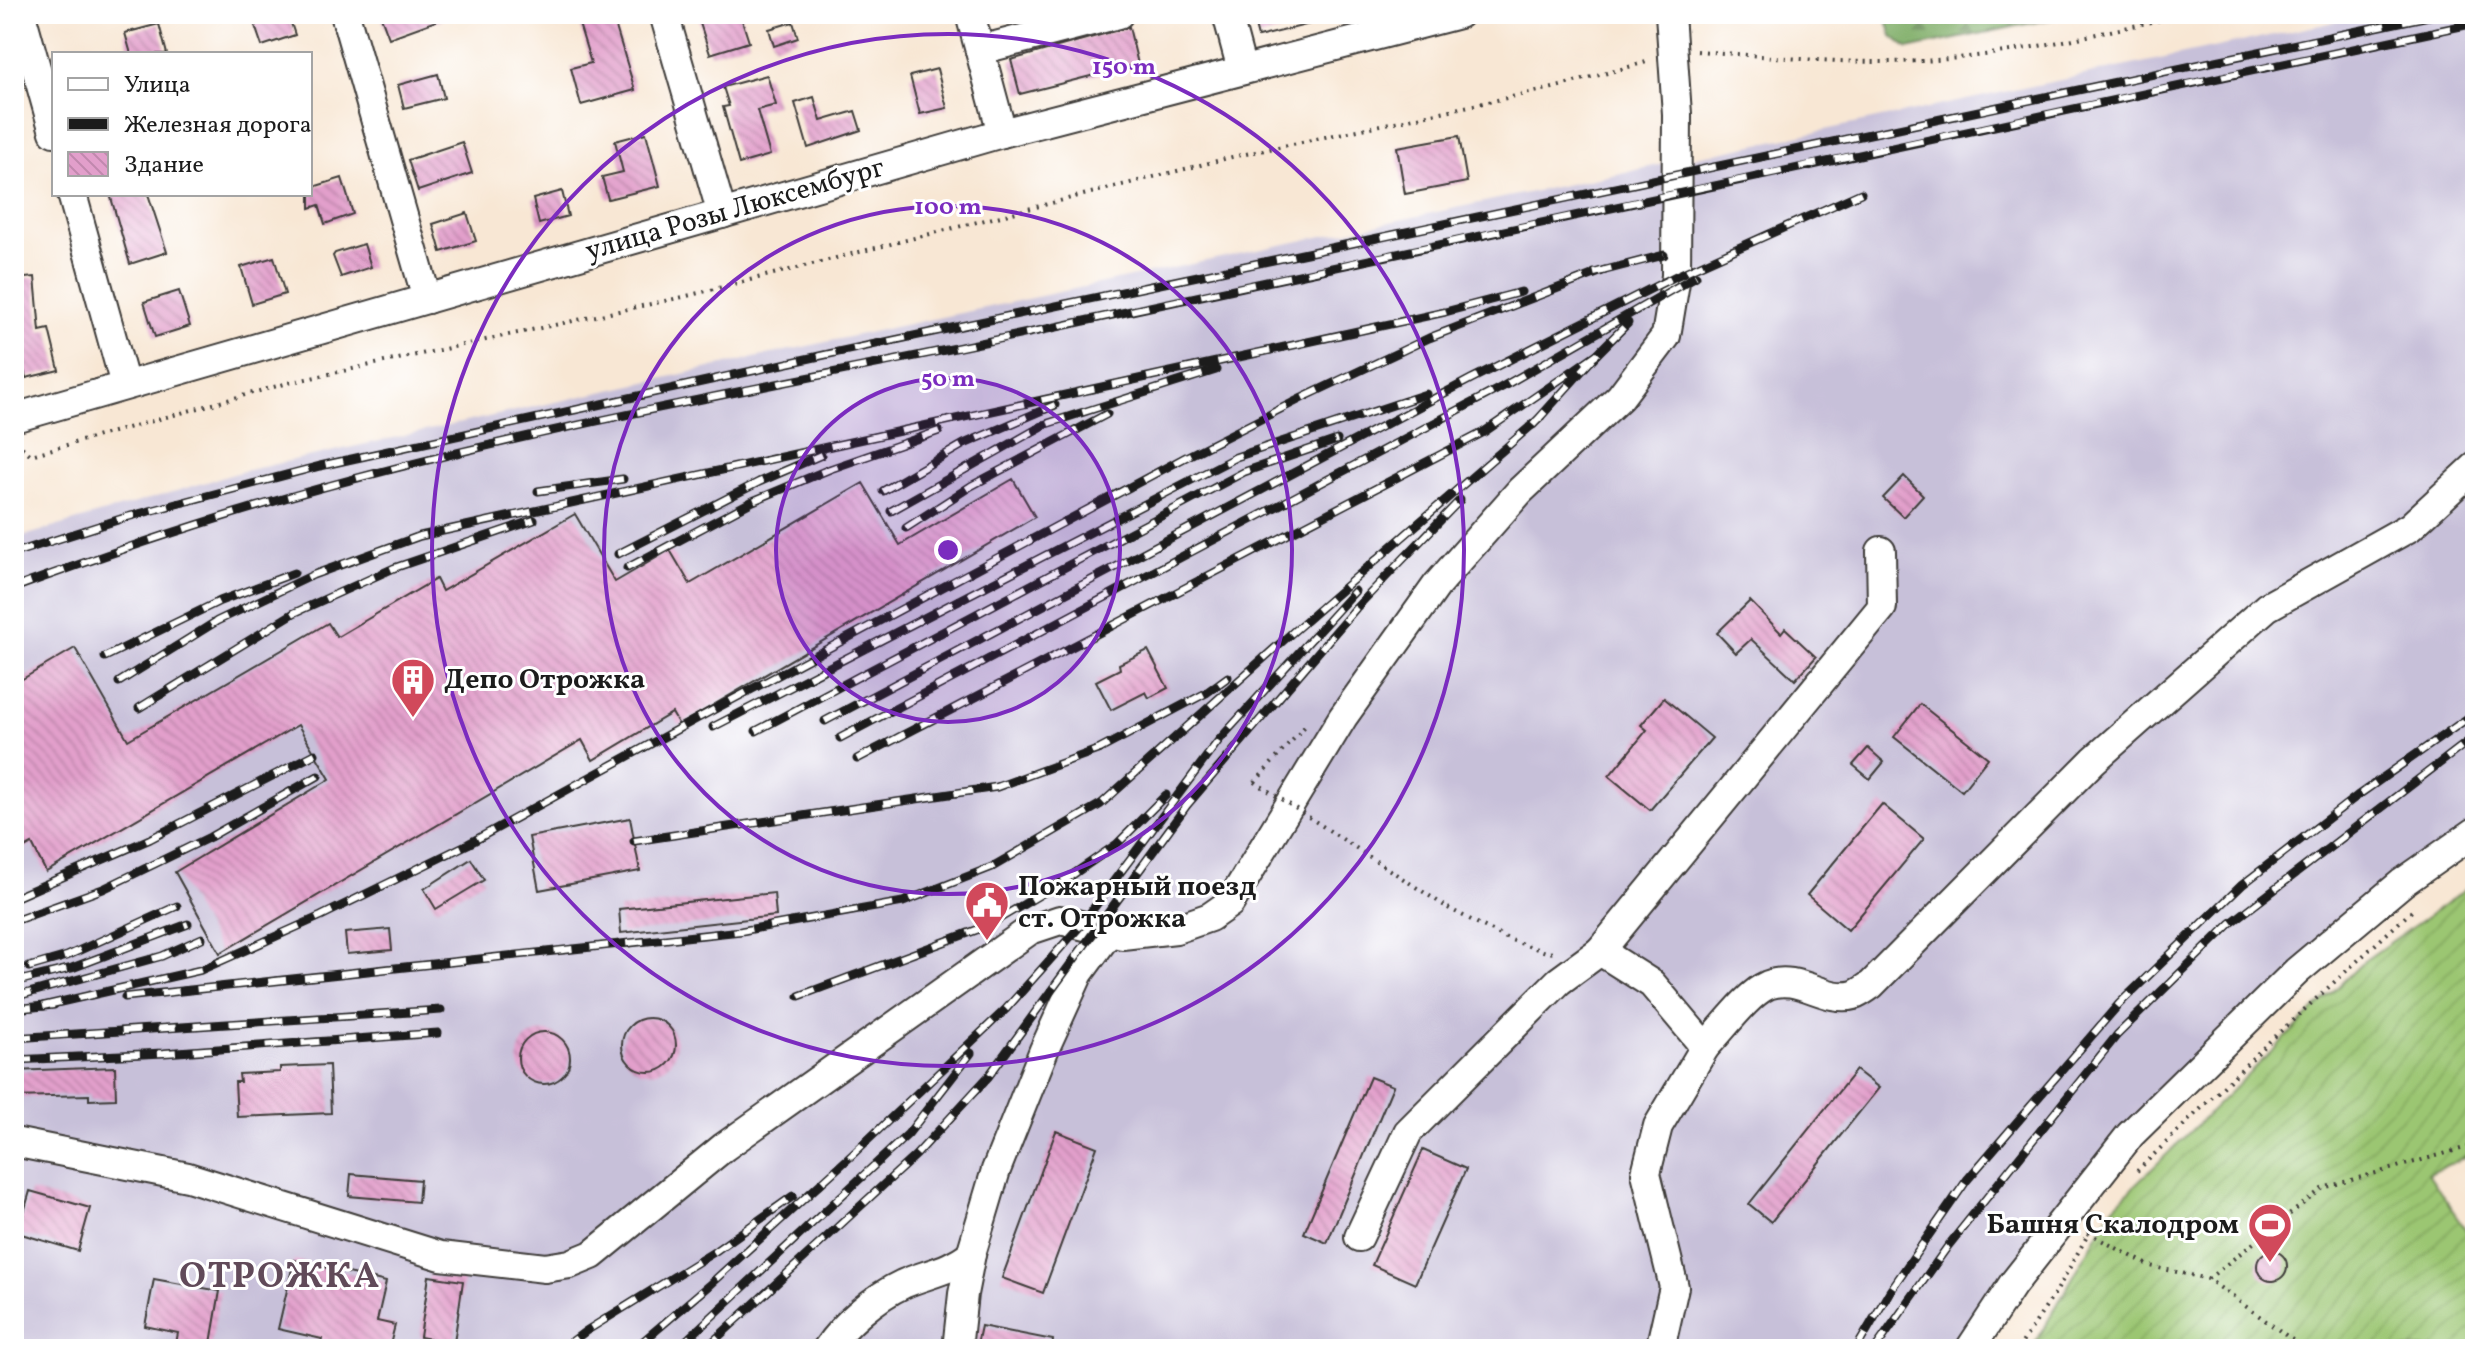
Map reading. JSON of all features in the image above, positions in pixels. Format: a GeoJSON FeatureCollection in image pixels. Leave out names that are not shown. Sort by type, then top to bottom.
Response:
{"type":"FeatureCollection","features":[{"type":"Feature","properties":{"kind":"street"},"geometry":{"type":"LineString","coordinates":[[21,14],[52,125]]}},
{"type":"Feature","properties":{"kind":"street"},"geometry":{"type":"LineString","coordinates":[[345,14],[427,299]]}},
{"type":"Feature","properties":{"kind":"street"},"geometry":{"type":"LineString","coordinates":[[664,14],[722,214]]}},
{"type":"Feature","properties":{"kind":"street"},"geometry":{"type":"LineString","coordinates":[[970,14],[1002,133]]}},
{"type":"Feature","properties":{"kind":"street"},"geometry":{"type":"LineString","coordinates":[[980,50],[1119,14]]}},
{"type":"Feature","properties":{"kind":"street"},"geometry":{"type":"LineString","coordinates":[[1227,14],[1242,70]]}},
{"type":"Feature","properties":{"kind":"street","name":"улица Розы Люксембург"},"geometry":{"type":"LineString","coordinates":[[14,418],[1002,133],[1242,70],[1415,20],[1459,14]]}},
{"type":"Feature","properties":{"kind":"street"},"geometry":{"type":"LineString","coordinates":[[14,1142],[188,1177],[441,1256],[545,1268],[570,1264],[592,1255],[724,1147],[1030,930],[1060,920],[1122,935],[1176,929],[1210,917],[1230,903],[1343,717],[1437,585],[1520,491],[1620,397],[1666,336],[1675,290],[1677,114],[1682,53],[1670,14]]}},
{"type":"Feature","properties":{"kind":"street"},"geometry":{"type":"LineString","coordinates":[[73,196],[125,385]]}},
{"type":"Feature","properties":{"kind":"street"},"geometry":{"type":"LineString","coordinates":[[1660,1349],[1674,1287],[1646,1173],[1658,1126],[1705,1047],[1755,993],[1769,985],[1798,983],[1837,996],[1854,995],[1871,985],[2094,760],[2267,607],[2410,527],[2475,467]]}},
{"type":"Feature","properties":{"kind":"street"},"geometry":{"type":"LineString","coordinates":[[1359,1237],[1408,1132],[1559,981],[1600,951],[1882,607],[1881,551]]}},
{"type":"Feature","properties":{"kind":"street"},"geometry":{"type":"LineString","coordinates":[[1970,1349],[2013,1284],[2130,1135],[2297,971],[2402,883],[2475,832]]}},
{"type":"Feature","properties":{"kind":"street"},"geometry":{"type":"LineString","coordinates":[[957,1349],[971,1254],[996,1170],[1079,973],[1109,932]]}},
{"type":"Feature","properties":{"kind":"street"},"geometry":{"type":"LineString","coordinates":[[1600,951],[1652,984],[1705,1047]]}},
{"type":"Feature","properties":{"kind":"street"},"geometry":{"type":"LineString","coordinates":[[827,1349],[853,1321],[899,1286],[949,1268],[971,1254]]}},
{"type":"Feature","properties":{"kind":"path"},"geometry":{"type":"LineString","coordinates":[[14,440],[31,455],[288,383],[683,297],[1232,157],[1553,88],[1682,53],[1833,61],[1947,59],[2001,52],[2189,14]]}},
{"type":"Feature","properties":{"kind":"path"},"geometry":{"type":"LineString","coordinates":[[1314,716],[1255,782],[1448,908],[1508,939],[1549,953],[1600,951]]}},
{"type":"Feature","properties":{"kind":"path"},"geometry":{"type":"LineString","coordinates":[[2129,1178],[2269,1042],[2419,904]]}},
{"type":"Feature","properties":{"kind":"path"},"geometry":{"type":"LineString","coordinates":[[2208,1279],[2323,1188],[2475,1145]]}},
{"type":"Feature","properties":{"kind":"path"},"geometry":{"type":"LineString","coordinates":[[2018,1349],[2056,1292],[2096,1222]]}},
{"type":"Feature","properties":{"kind":"path"},"geometry":{"type":"LineString","coordinates":[[2088,1233],[2150,1266],[2208,1279],[2305,1349]]}},
{"type":"Feature","properties":{"kind":"shaded area"},"geometry":{"type":"Polygon","coordinates":[[[2372,14],[2475,14],[2475,836],[2336,949],[2118,1156],[1982,1349],[14,1349],[14,539],[244,471],[885,329],[2372,14]]]}},
{"type":"Feature","properties":{"kind":"green space"},"geometry":{"type":"Polygon","coordinates":[[[1885,14],[2075,14],[1908,49],[1892,36],[1885,14]]]}},
{"type":"Feature","properties":{"kind":"green space"},"geometry":{"type":"Polygon","coordinates":[[[2475,883],[2475,1152],[2428,1174],[2475,1243],[2475,1349],[2032,1349],[2113,1207],[2364,961],[2475,883]]]}},
{"type":"Feature","properties":{"kind":"building"},"geometry":{"type":"Polygon","coordinates":[[[251,14],[288,14],[295,35],[262,46],[251,14]]]}},
{"type":"Feature","properties":{"kind":"building"},"geometry":{"type":"Polygon","coordinates":[[[380,14],[449,14],[450,16],[389,38],[380,14]]]}},
{"type":"Feature","properties":{"kind":"building"},"geometry":{"type":"Polygon","coordinates":[[[576,14],[612,14],[635,90],[581,105],[571,68],[591,63],[576,14]]]}},
{"type":"Feature","properties":{"kind":"building"},"geometry":{"type":"Polygon","coordinates":[[[697,14],[740,14],[749,42],[710,54],[697,14]]]}},
{"type":"Feature","properties":{"kind":"building"},"geometry":{"type":"Polygon","coordinates":[[[1252,14],[1321,14],[1322,21],[1258,37],[1252,14]]]}},
{"type":"Feature","properties":{"kind":"building"},"geometry":{"type":"Polygon","coordinates":[[[793,22],[798,38],[774,46],[769,29],[793,22]]]}},
{"type":"Feature","properties":{"kind":"building"},"geometry":{"type":"Polygon","coordinates":[[[159,24],[166,52],[130,52],[125,33],[159,24]]]}},
{"type":"Feature","properties":{"kind":"building"},"geometry":{"type":"Polygon","coordinates":[[[1129,27],[1138,64],[1020,94],[1011,60],[1129,27]]]}},
{"type":"Feature","properties":{"kind":"building"},"geometry":{"type":"Polygon","coordinates":[[[937,69],[947,108],[920,114],[910,76],[937,69]]]}},
{"type":"Feature","properties":{"kind":"building"},"geometry":{"type":"Polygon","coordinates":[[[438,74],[444,98],[404,108],[398,85],[438,74]]]}},
{"type":"Feature","properties":{"kind":"building"},"geometry":{"type":"Polygon","coordinates":[[[767,75],[776,105],[757,110],[770,155],[739,164],[723,107],[729,106],[723,87],[767,75]]]}},
{"type":"Feature","properties":{"kind":"building"},"geometry":{"type":"Polygon","coordinates":[[[814,97],[821,121],[855,111],[861,130],[808,148],[795,103],[814,97]]]}},
{"type":"Feature","properties":{"kind":"building"},"geometry":{"type":"Polygon","coordinates":[[[646,133],[660,186],[608,199],[602,177],[623,172],[615,141],[646,133]]]}},
{"type":"Feature","properties":{"kind":"building"},"geometry":{"type":"Polygon","coordinates":[[[1459,136],[1467,182],[1405,194],[1397,147],[1459,136]]]}},
{"type":"Feature","properties":{"kind":"building"},"geometry":{"type":"Polygon","coordinates":[[[462,142],[472,173],[418,191],[408,160],[462,142]]]}},
{"type":"Feature","properties":{"kind":"building"},"geometry":{"type":"Polygon","coordinates":[[[342,178],[353,214],[325,224],[319,205],[310,208],[312,187],[342,178]]]}},
{"type":"Feature","properties":{"kind":"building"},"geometry":{"type":"Polygon","coordinates":[[[562,191],[568,216],[539,224],[533,199],[562,191]]]}},
{"type":"Feature","properties":{"kind":"building"},"geometry":{"type":"Polygon","coordinates":[[[111,196],[149,196],[167,252],[130,264],[111,196]]]}},
{"type":"Feature","properties":{"kind":"building"},"geometry":{"type":"Polygon","coordinates":[[[467,213],[476,241],[441,252],[433,224],[467,213]]]}},
{"type":"Feature","properties":{"kind":"building"},"geometry":{"type":"Polygon","coordinates":[[[364,244],[371,267],[341,277],[333,256],[335,253],[364,244]]]}},
{"type":"Feature","properties":{"kind":"building"},"geometry":{"type":"Polygon","coordinates":[[[274,257],[285,294],[252,304],[241,267],[274,257]]]}},
{"type":"Feature","properties":{"kind":"building"},"geometry":{"type":"Polygon","coordinates":[[[35,277],[40,331],[49,329],[59,370],[26,378],[14,332],[14,279],[35,277]]]}},
{"type":"Feature","properties":{"kind":"building"},"geometry":{"type":"Polygon","coordinates":[[[179,291],[190,326],[155,337],[144,302],[179,291]]]}},
{"type":"Feature","properties":{"kind":"building"},"geometry":{"type":"Polygon","coordinates":[[[1904,476],[1923,495],[1903,517],[1883,498],[1904,476]]]}},
{"type":"Feature","properties":{"kind":"building","name":"Депо Отрожка"},"geometry":{"type":"Polygon","coordinates":[[[1013,479],[1035,517],[679,725],[672,713],[593,760],[582,740],[220,953],[175,872],[330,779],[298,725],[46,872],[32,844],[14,854],[14,684],[75,648],[128,740],[328,623],[337,637],[436,579],[442,591],[575,514],[615,582],[670,550],[690,584],[863,483],[900,545],[1013,479]]]}},
{"type":"Feature","properties":{"kind":"building"},"geometry":{"type":"Polygon","coordinates":[[[1750,601],[1781,633],[1785,628],[1816,657],[1795,680],[1751,639],[1736,653],[1717,633],[1750,601]]]}},
{"type":"Feature","properties":{"kind":"building"},"geometry":{"type":"Polygon","coordinates":[[[1148,650],[1168,688],[1149,698],[1146,692],[1111,710],[1096,681],[1120,669],[1119,664],[1148,650]]]}},
{"type":"Feature","properties":{"kind":"building"},"geometry":{"type":"Polygon","coordinates":[[[1664,698],[1712,738],[1650,810],[1609,776],[1647,730],[1641,725],[1664,698]]]}},
{"type":"Feature","properties":{"kind":"building"},"geometry":{"type":"Polygon","coordinates":[[[1920,704],[1988,758],[1962,791],[1894,737],[1920,704]]]}},
{"type":"Feature","properties":{"kind":"building"},"geometry":{"type":"Polygon","coordinates":[[[1868,748],[1884,762],[1870,779],[1853,765],[1868,748]]]}},
{"type":"Feature","properties":{"kind":"building"},"geometry":{"type":"Polygon","coordinates":[[[1882,804],[1924,839],[1848,930],[1807,895],[1882,804]]]}},
{"type":"Feature","properties":{"kind":"building"},"geometry":{"type":"Polygon","coordinates":[[[630,818],[640,871],[539,890],[529,837],[630,818]]]}},
{"type":"Feature","properties":{"kind":"building"},"geometry":{"type":"Polygon","coordinates":[[[471,859],[484,880],[436,909],[424,889],[471,859]]]}},
{"type":"Feature","properties":{"kind":"building"},"geometry":{"type":"Polygon","coordinates":[[[774,893],[776,916],[621,933],[619,909],[774,893]]]}},
{"type":"Feature","properties":{"kind":"building"},"geometry":{"type":"Polygon","coordinates":[[[390,929],[392,950],[347,954],[345,933],[390,929]]]}},
{"type":"Feature","properties":{"kind":"building"},"geometry":{"type":"Polygon","coordinates":[[[649,1018],[668,1026],[676,1045],[668,1064],[649,1072],[630,1064],[622,1045],[630,1026],[649,1018]]]}},
{"type":"Feature","properties":{"kind":"building"},"geometry":{"type":"Polygon","coordinates":[[[544,1032],[563,1039],[570,1058],[563,1077],[544,1084],[525,1077],[518,1058],[525,1039],[544,1032]]]}},
{"type":"Feature","properties":{"kind":"building"},"geometry":{"type":"Polygon","coordinates":[[[329,1065],[331,1113],[237,1117],[235,1082],[240,1082],[239,1074],[280,1072],[280,1067],[329,1065]]]}},
{"type":"Feature","properties":{"kind":"building"},"geometry":{"type":"Polygon","coordinates":[[[115,1067],[116,1099],[89,1100],[89,1095],[14,1097],[14,1071],[115,1067]]]}},
{"type":"Feature","properties":{"kind":"building"},"geometry":{"type":"Polygon","coordinates":[[[1856,1070],[1879,1088],[1771,1222],[1749,1204],[1856,1070]]]}},
{"type":"Feature","properties":{"kind":"building"},"geometry":{"type":"Polygon","coordinates":[[[1370,1077],[1393,1086],[1327,1243],[1304,1233],[1370,1077]]]}},
{"type":"Feature","properties":{"kind":"building"},"geometry":{"type":"Polygon","coordinates":[[[1056,1131],[1097,1147],[1043,1293],[1002,1278],[1056,1131]]]}},
{"type":"Feature","properties":{"kind":"building"},"geometry":{"type":"Polygon","coordinates":[[[1423,1150],[1466,1169],[1415,1284],[1372,1265],[1423,1150]]]}},
{"type":"Feature","properties":{"kind":"building"},"geometry":{"type":"Polygon","coordinates":[[[351,1174],[420,1180],[418,1202],[349,1196],[351,1174]]]}},
{"type":"Feature","properties":{"kind":"building"},"geometry":{"type":"Polygon","coordinates":[[[30,1191],[90,1208],[78,1251],[18,1233],[30,1191]]]}},
{"type":"Feature","properties":{"kind":"building"},"geometry":{"type":"Polygon","coordinates":[[[2272,1251],[2283,1255],[2287,1266],[2283,1277],[2272,1281],[2261,1277],[2257,1266],[2261,1255],[2272,1251]]]}},
{"type":"Feature","properties":{"kind":"building"},"geometry":{"type":"Polygon","coordinates":[[[294,1260],[386,1282],[377,1321],[395,1325],[389,1349],[320,1349],[322,1339],[278,1329],[294,1260]]]}},
{"type":"Feature","properties":{"kind":"building"},"geometry":{"type":"Polygon","coordinates":[[[429,1276],[463,1281],[454,1343],[420,1337],[429,1276]]]}},
{"type":"Feature","properties":{"kind":"building"},"geometry":{"type":"Polygon","coordinates":[[[154,1279],[220,1291],[210,1349],[175,1349],[178,1333],[145,1326],[154,1279]]]}},
{"type":"Feature","properties":{"kind":"building"},"geometry":{"type":"Polygon","coordinates":[[[981,1326],[1053,1340],[1052,1349],[976,1349],[981,1326]]]}},
{"type":"Feature","properties":{"kind":"railway"},"geometry":{"type":"LineString","coordinates":[[14,553],[127,517],[320,466],[838,352],[2438,14]]}},
{"type":"Feature","properties":{"kind":"railway"},"geometry":{"type":"LineString","coordinates":[[14,588],[249,509],[506,441],[1047,329],[2475,23]]}},
{"type":"Feature","properties":{"kind":"railway"},"geometry":{"type":"LineString","coordinates":[[825,721],[1471,379],[1676,276],[1861,193]]}},
{"type":"Feature","properties":{"kind":"railway"},"geometry":{"type":"LineString","coordinates":[[1594,273],[1664,255]]}},
{"type":"Feature","properties":{"kind":"railway"},"geometry":{"type":"LineString","coordinates":[[43,1006],[201,970],[321,916],[468,844],[1184,458],[1302,398],[1429,338],[1605,270]]}},
{"type":"Feature","properties":{"kind":"railway"},"geometry":{"type":"LineString","coordinates":[[840,738],[1502,387],[1696,276]]}},
{"type":"Feature","properties":{"kind":"railway"},"geometry":{"type":"LineString","coordinates":[[119,682],[217,621],[313,575],[420,536],[1445,312],[1521,292]]}},
{"type":"Feature","properties":{"kind":"railway"},"geometry":{"type":"LineString","coordinates":[[857,759],[1484,432],[1597,354],[1628,323]]}},
{"type":"Feature","properties":{"kind":"railway"},"geometry":{"type":"LineString","coordinates":[[1533,425],[1597,354]]}},
{"type":"Feature","properties":{"kind":"railway"},"geometry":{"type":"LineString","coordinates":[[891,511],[1046,424],[1216,370]]}},
{"type":"Feature","properties":{"kind":"railway"},"geometry":{"type":"LineString","coordinates":[[713,727],[1236,457],[1426,394]]}},
{"type":"Feature","properties":{"kind":"railway"},"geometry":{"type":"LineString","coordinates":[[883,491],[964,444],[1055,405]]}},
{"type":"Feature","properties":{"kind":"railway"},"geometry":{"type":"LineString","coordinates":[[906,528],[971,486],[1107,414]]}},
{"type":"Feature","properties":{"kind":"railway"},"geometry":{"type":"LineString","coordinates":[[125,997],[741,931],[903,902],[992,867],[1101,804],[1294,631],[1540,418]]}},
{"type":"Feature","properties":{"kind":"railway"},"geometry":{"type":"LineString","coordinates":[[627,568],[753,501],[830,469],[939,431]]}},
{"type":"Feature","properties":{"kind":"railway"},"geometry":{"type":"LineString","coordinates":[[756,731],[1244,472],[1337,440]]}},
{"type":"Feature","properties":{"kind":"railway"},"geometry":{"type":"LineString","coordinates":[[618,554],[759,482],[821,455]]}},
{"type":"Feature","properties":{"kind":"railway"},"geometry":{"type":"LineString","coordinates":[[538,491],[623,479]]}},
{"type":"Feature","properties":{"kind":"railway"},"geometry":{"type":"LineString","coordinates":[[705,1349],[916,1155],[988,1077],[1187,805],[1356,608],[1460,500]]}},
{"type":"Feature","properties":{"kind":"railway"},"geometry":{"type":"LineString","coordinates":[[139,708],[294,613],[394,568],[534,520]]}},
{"type":"Feature","properties":{"kind":"railway"},"geometry":{"type":"LineString","coordinates":[[105,657],[220,601],[294,573]]}},
{"type":"Feature","properties":{"kind":"railway"},"geometry":{"type":"LineString","coordinates":[[634,1349],[852,1155],[1006,1009],[1081,925],[1219,740],[1355,591]]}},
{"type":"Feature","properties":{"kind":"railway"},"geometry":{"type":"LineString","coordinates":[[634,841],[997,787],[1100,749],[1206,693],[1228,677]]}},
{"type":"Feature","properties":{"kind":"railway"},"geometry":{"type":"LineString","coordinates":[[1856,1349],[1890,1291],[1967,1180],[2119,1004],[2242,885],[2357,796],[2475,713]]}},
{"type":"Feature","properties":{"kind":"railway"},"geometry":{"type":"LineString","coordinates":[[1875,1349],[1948,1246],[2117,1035],[2231,923],[2475,736]]}},
{"type":"Feature","properties":{"kind":"railway"},"geometry":{"type":"LineString","coordinates":[[14,898],[150,839],[315,754]]}},
{"type":"Feature","properties":{"kind":"railway"},"geometry":{"type":"LineString","coordinates":[[14,921],[103,889],[210,837],[318,776]]}},
{"type":"Feature","properties":{"kind":"railway"},"geometry":{"type":"LineString","coordinates":[[799,996],[987,926],[1068,878],[1117,844],[1166,795]]}},
{"type":"Feature","properties":{"kind":"railway"},"geometry":{"type":"LineString","coordinates":[[29,967],[67,956],[177,906]]}},
{"type":"Feature","properties":{"kind":"railway"},"geometry":{"type":"LineString","coordinates":[[14,982],[72,968],[188,924]]}},
{"type":"Feature","properties":{"kind":"railway"},"geometry":{"type":"LineString","coordinates":[[14,997],[162,956],[202,938]]}},
{"type":"Feature","properties":{"kind":"railway"},"geometry":{"type":"LineString","coordinates":[[14,1009],[54,1005]]}},
{"type":"Feature","properties":{"kind":"railway"},"geometry":{"type":"LineString","coordinates":[[14,1038],[441,1010]]}},
{"type":"Feature","properties":{"kind":"railway"},"geometry":{"type":"LineString","coordinates":[[14,1060],[164,1053],[438,1033]]}},
{"type":"Feature","properties":{"kind":"railway"},"geometry":{"type":"LineString","coordinates":[[677,1349],[908,1134],[971,1053]]}},
{"type":"Feature","properties":{"kind":"railway"},"geometry":{"type":"LineString","coordinates":[[562,1349],[714,1252],[793,1196]]}},
{"type":"Feature","properties":{"kind":"place","name":"Депо Отрожка"},"geometry":{"type":"Point","coordinates":[413,719]}},
{"type":"Feature","properties":{"kind":"place","name":"Пожарный поезд ст. Отрожка"},"geometry":{"type":"Point","coordinates":[987,942]}},
{"type":"Feature","properties":{"kind":"place","name":"Башня Скалодром"},"geometry":{"type":"Point","coordinates":[2270,1264]}},
{"type":"Feature","properties":{"kind":"district","name":"ОТРОЖКА"},"geometry":{"type":"Point","coordinates":[280,1278]}}]}
